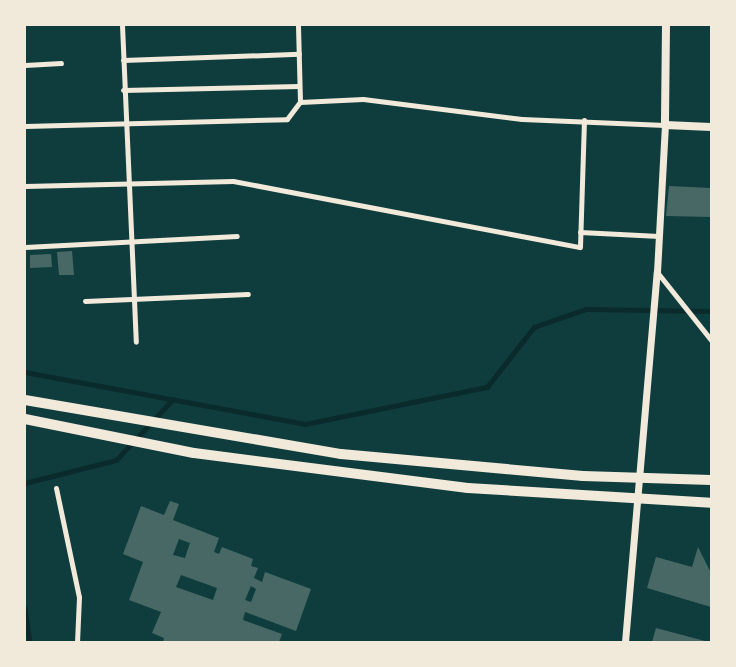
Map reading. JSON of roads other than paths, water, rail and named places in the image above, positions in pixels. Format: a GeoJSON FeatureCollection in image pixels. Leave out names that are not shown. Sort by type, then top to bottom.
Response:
{"type":"FeatureCollection","features":[{"type":"Feature","properties":{"kind":"highway"},"geometry":{"type":"LineString","coordinates":[[25,400],[341,454],[583,476],[637,476],[711,480]]}},
{"type":"Feature","properties":{"kind":"highway"},"geometry":{"type":"LineString","coordinates":[[25,419],[194,453],[468,488],[636,500],[711,503]]}},
{"type":"Feature","properties":{"kind":"main road"},"geometry":{"type":"LineString","coordinates":[[666,25],[665,125],[711,127]]}},
{"type":"Feature","properties":{"kind":"street"},"geometry":{"type":"LineString","coordinates":[[122,25],[124,123],[136,342]]}},
{"type":"Feature","properties":{"kind":"street"},"geometry":{"type":"LineString","coordinates":[[25,126],[287,119],[300,102],[298,25]]}},
{"type":"Feature","properties":{"kind":"street"},"geometry":{"type":"LineString","coordinates":[[123,60],[299,54]]}},
{"type":"Feature","properties":{"kind":"street"},"geometry":{"type":"LineString","coordinates":[[25,65],[61,64]]}},
{"type":"Feature","properties":{"kind":"street"},"geometry":{"type":"LineString","coordinates":[[123,90],[299,86]]}},
{"type":"Feature","properties":{"kind":"street"},"geometry":{"type":"LineString","coordinates":[[300,102],[363,98],[522,120],[584,120],[665,125],[658,272],[637,476],[625,642]]}},
{"type":"Feature","properties":{"kind":"street"},"geometry":{"type":"LineString","coordinates":[[25,186],[233,181],[580,247],[584,120]]}},
{"type":"Feature","properties":{"kind":"street"},"geometry":{"type":"LineString","coordinates":[[580,232],[659,236]]}},
{"type":"Feature","properties":{"kind":"street"},"geometry":{"type":"LineString","coordinates":[[25,247],[237,236]]}},
{"type":"Feature","properties":{"kind":"street"},"geometry":{"type":"LineString","coordinates":[[658,272],[711,340]]}},
{"type":"Feature","properties":{"kind":"street"},"geometry":{"type":"LineString","coordinates":[[85,301],[248,294]]}},
{"type":"Feature","properties":{"kind":"street"},"geometry":{"type":"LineString","coordinates":[[56,488],[79,597],[77,642]]}},
{"type":"Feature","properties":{"kind":"waterway"},"geometry":{"type":"LineString","coordinates":[[25,372],[305,424],[487,387],[534,327],[586,309],[711,311]]}},
{"type":"Feature","properties":{"kind":"waterway"},"geometry":{"type":"LineString","coordinates":[[25,483],[116,460],[173,399]]}},
{"type":"Feature","properties":{"kind":"waterway"},"geometry":{"type":"LineString","coordinates":[[25,608],[30,642]]}}]}
